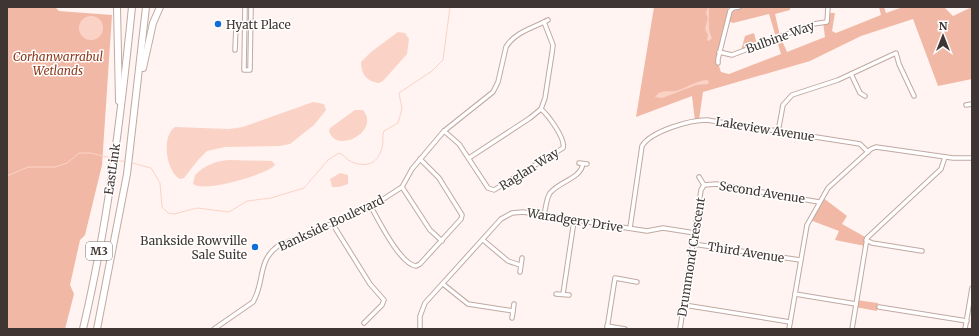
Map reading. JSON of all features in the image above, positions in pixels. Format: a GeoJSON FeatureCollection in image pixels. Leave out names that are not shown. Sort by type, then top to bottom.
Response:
{"type":"FeatureCollection","features":[{"type":"Feature","properties":{"kind":"highway"},"geometry":{"type":"LineString","coordinates":[[118,7],[119,126]]}},
{"type":"Feature","properties":{"kind":"highway","name":"EastLink"},"geometry":{"type":"LineString","coordinates":[[83,329],[103,230],[119,126],[132,7]]}},
{"type":"Feature","properties":{"kind":"highway","name":"EastLink"},"geometry":{"type":"LineString","coordinates":[[97,329],[127,174],[146,7]]}},
{"type":"Feature","properties":{"kind":"highway"},"geometry":{"type":"LineString","coordinates":[[138,85],[147,53],[153,23],[160,7]]}},
{"type":"Feature","properties":{"kind":"street"},"geometry":{"type":"LineString","coordinates":[[245,7],[244,70],[250,70],[251,7]]}},
{"type":"Feature","properties":{"kind":"street"},"geometry":{"type":"LineString","coordinates":[[718,63],[719,52],[731,10],[739,7]]}},
{"type":"Feature","properties":{"kind":"street","name":"Bulbine Way"},"geometry":{"type":"LineString","coordinates":[[719,52],[731,55],[813,24],[827,22],[828,7]]}},
{"type":"Feature","properties":{"kind":"street","name":"Bankside Boulevard"},"geometry":{"type":"LineString","coordinates":[[214,329],[253,302],[256,296],[265,258],[270,252],[278,246],[371,207],[402,186],[420,159],[444,131],[493,92],[498,82],[506,47],[509,42],[518,34],[548,20]]}},
{"type":"Feature","properties":{"kind":"street"},"geometry":{"type":"LineString","coordinates":[[444,131],[459,144],[469,158],[530,118],[541,109],[545,98],[553,45],[544,22]]}},
{"type":"Feature","properties":{"kind":"street"},"geometry":{"type":"LineString","coordinates":[[235,50],[236,26]]}},
{"type":"Feature","properties":{"kind":"street"},"geometry":{"type":"LineString","coordinates":[[244,41],[250,42]]}},
{"type":"Feature","properties":{"kind":"street"},"geometry":{"type":"LineString","coordinates":[[778,132],[783,107],[788,98],[795,94],[851,74],[896,53],[899,64],[914,96]]}},
{"type":"Feature","properties":{"kind":"street"},"geometry":{"type":"LineString","coordinates":[[851,74],[860,93],[864,96]]}},
{"type":"Feature","properties":{"kind":"street"},"geometry":{"type":"LineString","coordinates":[[966,105],[972,104]]}},
{"type":"Feature","properties":{"kind":"street","name":"Raglan Way"},"geometry":{"type":"LineString","coordinates":[[469,158],[488,188],[496,190],[564,146],[564,141],[548,115],[541,109]]}},
{"type":"Feature","properties":{"kind":"street","name":"Lakeview Avenue"},"geometry":{"type":"LineString","coordinates":[[630,228],[641,151],[644,144],[650,137],[688,123],[699,120],[858,144],[868,152]]}},
{"type":"Feature","properties":{"kind":"street"},"geometry":{"type":"LineString","coordinates":[[789,329],[804,231],[819,202],[830,186],[873,148],[879,147],[945,157],[972,158]]}},
{"type":"Feature","properties":{"kind":"street"},"geometry":{"type":"LineString","coordinates":[[852,329],[866,240],[872,232],[941,169],[945,157]]}},
{"type":"Feature","properties":{"kind":"street"},"geometry":{"type":"LineString","coordinates":[[371,207],[399,252],[412,265],[416,266],[442,241],[461,219],[462,215],[439,178],[420,159]]}},
{"type":"Feature","properties":{"kind":"street"},"geometry":{"type":"LineString","coordinates":[[544,215],[550,193],[580,172],[583,164]]}},
{"type":"Feature","properties":{"kind":"street"},"geometry":{"type":"LineString","coordinates":[[699,177],[704,185]]}},
{"type":"Feature","properties":{"kind":"street","name":"Second Avenue"},"geometry":{"type":"LineString","coordinates":[[704,185],[716,184],[819,202]]}},
{"type":"Feature","properties":{"kind":"street","name":"Drummond Crescent"},"geometry":{"type":"LineString","coordinates":[[680,329],[701,190],[704,185]]}},
{"type":"Feature","properties":{"kind":"street"},"geometry":{"type":"LineString","coordinates":[[402,186],[430,230],[442,241]]}},
{"type":"Feature","properties":{"kind":"street","name":"Waradgery Drive"},"geometry":{"type":"LineString","coordinates":[[420,329],[420,316],[423,306],[499,221],[509,214],[519,211],[574,221],[647,231],[668,228],[695,233]]}},
{"type":"Feature","properties":{"kind":"street"},"geometry":{"type":"LineString","coordinates":[[562,294],[574,221]]}},
{"type":"Feature","properties":{"kind":"street"},"geometry":{"type":"LineString","coordinates":[[332,223],[370,284],[384,300],[382,305],[364,323]]}},
{"type":"Feature","properties":{"kind":"street"},"geometry":{"type":"LineString","coordinates":[[483,240],[508,261],[520,266]]}},
{"type":"Feature","properties":{"kind":"street"},"geometry":{"type":"LineString","coordinates":[[866,240],[872,243],[922,251]]}},
{"type":"Feature","properties":{"kind":"street","name":"Third Avenue"},"geometry":{"type":"LineString","coordinates":[[693,244],[800,260]]}},
{"type":"Feature","properties":{"kind":"street"},"geometry":{"type":"LineString","coordinates":[[520,272],[522,258]]}},
{"type":"Feature","properties":{"kind":"street"},"geometry":{"type":"LineString","coordinates":[[625,329],[607,328],[615,278],[636,282]]}},
{"type":"Feature","properties":{"kind":"street"},"geometry":{"type":"LineString","coordinates":[[443,284],[468,304],[513,312]]}},
{"type":"Feature","properties":{"kind":"street"},"geometry":{"type":"LineString","coordinates":[[965,329],[972,288]]}},
{"type":"Feature","properties":{"kind":"street"},"geometry":{"type":"LineString","coordinates":[[556,294],[569,296]]}},
{"type":"Feature","properties":{"kind":"street"},"geometry":{"type":"LineString","coordinates":[[794,294],[856,304]]}},
{"type":"Feature","properties":{"kind":"street"},"geometry":{"type":"LineString","coordinates":[[512,318],[514,304]]}},
{"type":"Feature","properties":{"kind":"street"},"geometry":{"type":"LineString","coordinates":[[684,305],[790,322]]}},
{"type":"Feature","properties":{"kind":"street"},"geometry":{"type":"LineString","coordinates":[[879,307],[967,321]]}},
{"type":"Feature","properties":{"kind":"green space","name":"Corhanwarrabul Wetlands"},"geometry":{"type":"Polygon","coordinates":[[[7,7],[55,7],[59,11],[112,15],[102,165],[85,235],[80,240],[70,285],[74,294],[65,329],[7,329],[7,7]]]}},
{"type":"Feature","properties":{"kind":"green space"},"geometry":{"type":"Polygon","coordinates":[[[654,7],[727,7],[730,12],[736,7],[790,7],[790,10],[775,14],[780,36],[787,52],[825,37],[823,22],[827,22],[828,13],[835,13],[832,31],[836,33],[881,15],[879,7],[884,7],[886,13],[903,7],[944,7],[953,16],[972,7],[972,79],[938,86],[913,19],[861,36],[810,61],[703,92],[699,120],[695,121],[692,96],[636,117],[654,7]],[[769,14],[733,23],[728,21],[718,63],[721,72],[729,74],[781,54],[769,14]]]}},
{"type":"Feature","properties":{"kind":"green space"},"geometry":{"type":"Polygon","coordinates":[[[754,33],[757,45],[741,51],[745,36],[754,33]]]}},
{"type":"Feature","properties":{"kind":"green space"},"geometry":{"type":"Polygon","coordinates":[[[822,197],[847,216],[842,224],[867,238],[865,246],[835,240],[839,231],[810,220],[822,197]]]}},
{"type":"Feature","properties":{"kind":"green space"},"geometry":{"type":"Polygon","coordinates":[[[856,300],[878,303],[877,311],[855,307],[856,300]]]}},
{"type":"Feature","properties":{"kind":"shaded area"},"geometry":{"type":"Polygon","coordinates":[[[708,7],[709,29],[712,38],[709,41],[707,40],[708,35],[705,29],[708,18],[706,13],[708,7]]]}},
{"type":"Feature","properties":{"kind":"shaded area"},"geometry":{"type":"Polygon","coordinates":[[[91,16],[96,17],[102,23],[102,33],[96,39],[91,40],[86,39],[80,33],[79,28],[80,23],[86,17],[91,16]]]}},
{"type":"Feature","properties":{"kind":"shaded area"},"geometry":{"type":"Polygon","coordinates":[[[398,32],[405,33],[409,39],[407,54],[383,81],[379,83],[371,81],[364,74],[361,62],[371,52],[398,32]]]}},
{"type":"Feature","properties":{"kind":"shaded area"},"geometry":{"type":"Polygon","coordinates":[[[706,80],[709,81],[708,84],[696,85],[662,98],[655,97],[657,94],[664,91],[676,91],[706,80]]]}},
{"type":"Feature","properties":{"kind":"shaded area"},"geometry":{"type":"Polygon","coordinates":[[[313,102],[324,104],[326,110],[314,125],[290,144],[280,146],[225,147],[207,151],[184,178],[180,179],[171,169],[167,154],[167,146],[168,138],[175,127],[229,129],[243,127],[313,102]]]}},
{"type":"Feature","properties":{"kind":"shaded area"},"geometry":{"type":"Polygon","coordinates":[[[355,110],[363,110],[367,118],[366,126],[362,132],[348,140],[340,141],[333,138],[329,131],[330,128],[355,110]]]}},
{"type":"Feature","properties":{"kind":"shaded area"},"geometry":{"type":"Polygon","coordinates":[[[220,161],[272,161],[275,165],[248,178],[234,182],[209,186],[199,186],[193,184],[195,175],[207,166],[220,161]]]}},
{"type":"Feature","properties":{"kind":"shaded area"},"geometry":{"type":"Polygon","coordinates":[[[340,173],[348,175],[348,184],[339,187],[332,187],[330,179],[340,173]]]}},
{"type":"Feature","properties":{"kind":"waterway"},"geometry":{"type":"LineString","coordinates":[[132,163],[151,168],[160,183],[162,207],[168,213],[174,214],[197,208],[229,212],[247,201],[271,198],[304,188],[328,160],[339,153],[350,161],[358,164],[369,164],[377,159],[382,149],[384,131],[398,123],[402,109],[399,93],[432,71],[443,60],[450,7]]}},
{"type":"Feature","properties":{"kind":"waterway"},"geometry":{"type":"LineString","coordinates":[[7,176],[28,167],[55,167],[67,163],[79,153],[91,153],[111,158]]}},
{"type":"Feature","properties":{"kind":"waterway"},"geometry":{"type":"LineString","coordinates":[[116,160],[127,162]]}},
{"type":"Feature","properties":{"kind":"place","name":"Hyatt Place"},"geometry":{"type":"Point","coordinates":[218,24]}},
{"type":"Feature","properties":{"kind":"place","name":"Bankside Rowville Sale Suite"},"geometry":{"type":"Point","coordinates":[255,247]}}]}
